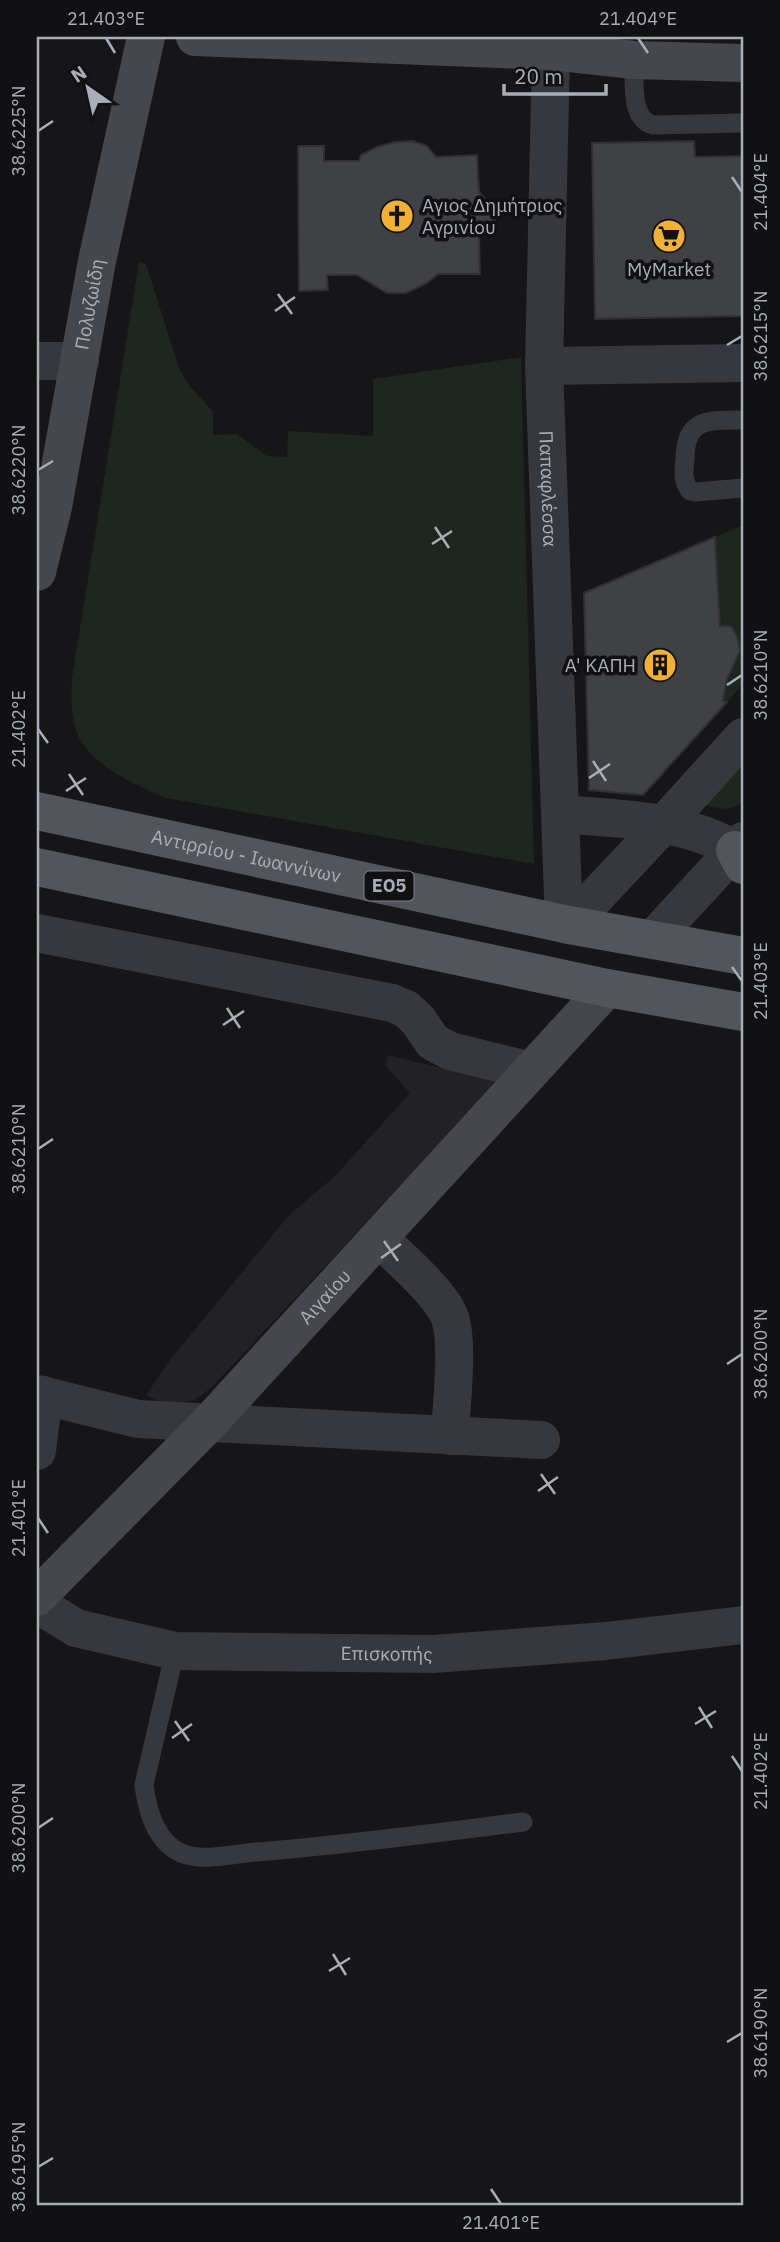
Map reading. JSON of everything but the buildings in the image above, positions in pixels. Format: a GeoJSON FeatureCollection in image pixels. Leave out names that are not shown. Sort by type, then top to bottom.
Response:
{"type":"FeatureCollection","features":[{"type":"Feature","properties":{"kind":"main road","name":"Πολυζωίδη"},"geometry":{"type":"LineString","coordinates":[[37,572],[53,507],[97,261],[146,37]]}},
{"type":"Feature","properties":{"kind":"main road"},"geometry":{"type":"LineString","coordinates":[[195,37],[550,44],[634,48],[743,63]]}},
{"type":"Feature","properties":{"kind":"main road","name":"Αντιρρίου - Ιωαννίνων"},"geometry":{"type":"LineString","coordinates":[[37,811],[566,924],[743,956]]}},
{"type":"Feature","properties":{"kind":"main road"},"geometry":{"type":"LineString","coordinates":[[37,867],[607,988],[743,1012]]}},
{"type":"Feature","properties":{"kind":"main road","name":"Αιγαίου"},"geometry":{"type":"LineString","coordinates":[[37,1597],[208,1423],[607,988]]}},
{"type":"Feature","properties":{"kind":"street","name":"Παπαφλέσσα"},"geometry":{"type":"LineString","coordinates":[[550,44],[544,366],[566,924]]}},
{"type":"Feature","properties":{"kind":"street"},"geometry":{"type":"LineString","coordinates":[[37,361],[80,361]]}},
{"type":"Feature","properties":{"kind":"street"},"geometry":{"type":"LineString","coordinates":[[544,366],[743,363]]}},
{"type":"Feature","properties":{"kind":"street"},"geometry":{"type":"LineString","coordinates":[[566,924],[663,825],[743,737]]}},
{"type":"Feature","properties":{"kind":"street"},"geometry":{"type":"LineString","coordinates":[[561,814],[663,825],[709,836],[740,852],[652,940]]}},
{"type":"Feature","properties":{"kind":"street"},"geometry":{"type":"LineString","coordinates":[[37,933],[392,1003],[407,1009],[433,1042],[450,1051],[531,1071]]}},
{"type":"Feature","properties":{"kind":"street"},"geometry":{"type":"LineString","coordinates":[[379,1237],[435,1294],[449,1317],[453,1345],[450,1436]]}},
{"type":"Feature","properties":{"kind":"street"},"geometry":{"type":"LineString","coordinates":[[37,1451],[41,1394],[138,1419],[541,1440]]}},
{"type":"Feature","properties":{"kind":"street","name":"Επισκοπής"},"geometry":{"type":"LineString","coordinates":[[37,1604],[76,1628],[175,1651],[433,1654],[606,1641],[743,1625]]}},
{"type":"Feature","properties":{"kind":"lane"},"geometry":{"type":"LineString","coordinates":[[634,48],[637,109],[646,123],[743,123]]}},
{"type":"Feature","properties":{"kind":"lane"},"geometry":{"type":"LineString","coordinates":[[743,420],[703,423],[692,430],[686,442],[684,480],[688,488],[695,492],[743,488]]}},
{"type":"Feature","properties":{"kind":"lane"},"geometry":{"type":"LineString","coordinates":[[175,1651],[145,1785],[147,1808],[152,1820],[160,1834],[178,1852],[195,1856],[267,1851],[523,1822]]}},
{"type":"Feature","properties":{"kind":"shaded area"},"geometry":{"type":"Polygon","coordinates":[[[139,262],[146,264],[179,368],[189,385],[213,412],[213,435],[237,434],[267,456],[287,457],[288,431],[373,436],[373,379],[521,357],[534,864],[166,798],[112,771],[80,740],[73,715],[72,678],[139,262]]]}},
{"type":"Feature","properties":{"kind":"shaded area"},"geometry":{"type":"Polygon","coordinates":[[[743,525],[743,684],[727,702],[723,701],[738,642],[731,626],[720,626],[715,537],[743,525]]]}},
{"type":"Feature","properties":{"kind":"shaded area"},"geometry":{"type":"Polygon","coordinates":[[[743,758],[743,801],[730,808],[704,805],[743,758]]]}},
{"type":"Feature","properties":{"kind":"shaded area"},"geometry":{"type":"Polygon","coordinates":[[[388,1055],[498,1082],[210,1389],[194,1400],[172,1404],[146,1395],[170,1360],[289,1215],[335,1176],[410,1093],[386,1066],[388,1055]]]}},
{"type":"Feature","properties":{"kind":"place","name":"Αγιος Δημήτριος Αγρινίου"},"geometry":{"type":"Point","coordinates":[397,216]}},
{"type":"Feature","properties":{"kind":"place","name":"MyMarket"},"geometry":{"type":"Point","coordinates":[669,236]}},
{"type":"Feature","properties":{"kind":"place","name":"Α' ΚΑΠΗ"},"geometry":{"type":"Point","coordinates":[660,665]}}]}
